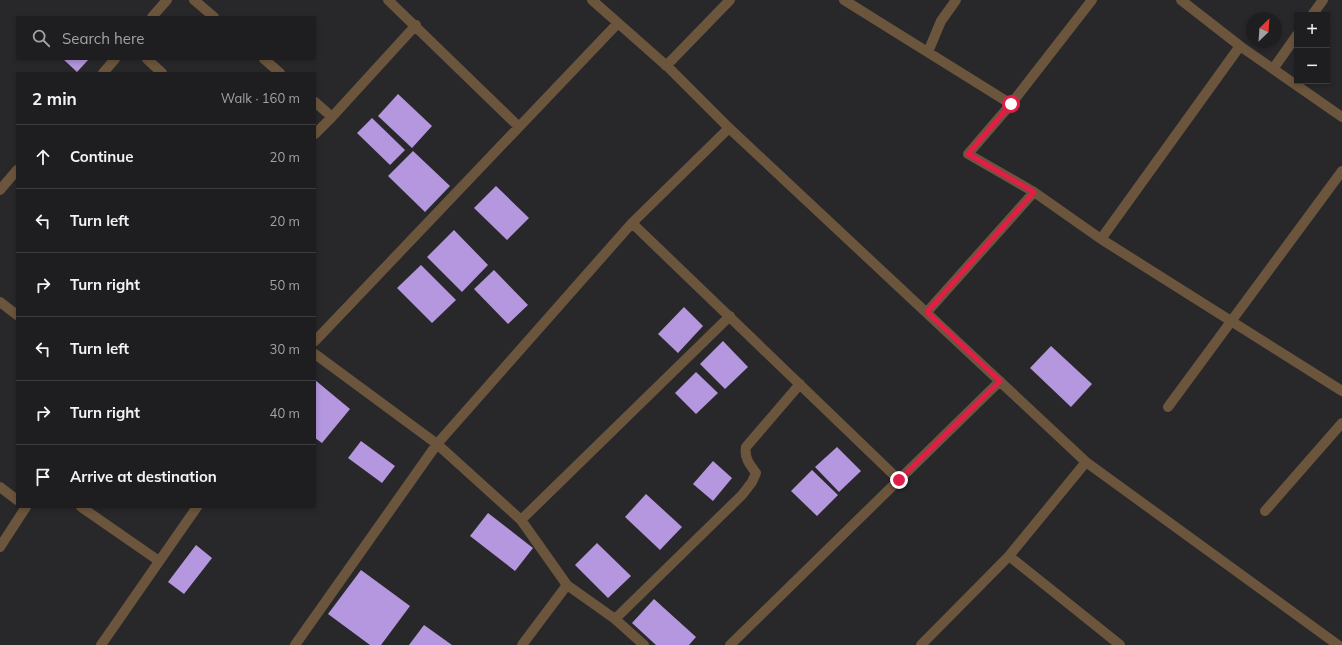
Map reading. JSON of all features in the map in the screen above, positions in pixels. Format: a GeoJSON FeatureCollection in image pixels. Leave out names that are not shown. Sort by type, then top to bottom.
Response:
{"type":"FeatureCollection","features":[{"type":"Feature","properties":{"kind":"street"},"geometry":{"type":"LineString","coordinates":[[153,16],[167,0]]}},
{"type":"Feature","properties":{"kind":"street"},"geometry":{"type":"LineString","coordinates":[[194,0],[213,16]]}},
{"type":"Feature","properties":{"kind":"street"},"geometry":{"type":"LineString","coordinates":[[388,0],[416,25],[519,127]]}},
{"type":"Feature","properties":{"kind":"street"},"geometry":{"type":"LineString","coordinates":[[592,0],[666,66],[730,128],[1086,462],[1338,645]]}},
{"type":"Feature","properties":{"kind":"street"},"geometry":{"type":"LineString","coordinates":[[666,66],[730,0]]}},
{"type":"Feature","properties":{"kind":"street"},"geometry":{"type":"LineString","coordinates":[[844,0],[1011,104]]}},
{"type":"Feature","properties":{"kind":"street"},"geometry":{"type":"LineString","coordinates":[[928,52],[941,21],[956,0]]}},
{"type":"Feature","properties":{"kind":"street"},"geometry":{"type":"LineString","coordinates":[[1092,0],[1011,104],[968,154],[1034,192],[1101,239],[1342,391]]}},
{"type":"Feature","properties":{"kind":"street"},"geometry":{"type":"LineString","coordinates":[[1181,0],[1240,46],[1342,117]]}},
{"type":"Feature","properties":{"kind":"street"},"geometry":{"type":"LineString","coordinates":[[1314,12],[1323,0]]}},
{"type":"Feature","properties":{"kind":"street"},"geometry":{"type":"LineString","coordinates":[[316,340],[618,23]]}},
{"type":"Feature","properties":{"kind":"street"},"geometry":{"type":"LineString","coordinates":[[316,133],[416,25]]}},
{"type":"Feature","properties":{"kind":"street"},"geometry":{"type":"LineString","coordinates":[[1273,69],[1294,39]]}},
{"type":"Feature","properties":{"kind":"street"},"geometry":{"type":"LineString","coordinates":[[1101,239],[1240,46]]}},
{"type":"Feature","properties":{"kind":"street"},"geometry":{"type":"LineString","coordinates":[[104,72],[114,60]]}},
{"type":"Feature","properties":{"kind":"street"},"geometry":{"type":"LineString","coordinates":[[148,60],[161,72]]}},
{"type":"Feature","properties":{"kind":"street"},"geometry":{"type":"LineString","coordinates":[[265,60],[279,72]]}},
{"type":"Feature","properties":{"kind":"street"},"geometry":{"type":"LineString","coordinates":[[316,103],[332,117]]}},
{"type":"Feature","properties":{"kind":"street"},"geometry":{"type":"LineString","coordinates":[[295,645],[437,444],[632,223],[730,128]]}},
{"type":"Feature","properties":{"kind":"street"},"geometry":{"type":"LineString","coordinates":[[0,190],[16,171]]}},
{"type":"Feature","properties":{"kind":"street"},"geometry":{"type":"LineString","coordinates":[[1168,407],[1342,171]]}},
{"type":"Feature","properties":{"kind":"street"},"geometry":{"type":"LineString","coordinates":[[927,312],[1034,192]]}},
{"type":"Feature","properties":{"kind":"street"},"geometry":{"type":"LineString","coordinates":[[632,223],[899,480]]}},
{"type":"Feature","properties":{"kind":"street"},"geometry":{"type":"LineString","coordinates":[[0,302],[16,314]]}},
{"type":"Feature","properties":{"kind":"street"},"geometry":{"type":"LineString","coordinates":[[521,520],[730,316]]}},
{"type":"Feature","properties":{"kind":"street"},"geometry":{"type":"LineString","coordinates":[[316,355],[437,444],[521,520],[567,585],[615,619],[644,645]]}},
{"type":"Feature","properties":{"kind":"street"},"geometry":{"type":"LineString","coordinates":[[730,645],[1000,381]]}},
{"type":"Feature","properties":{"kind":"street"},"geometry":{"type":"LineString","coordinates":[[615,619],[745,491],[756,473],[748,463],[745,453],[746,448],[800,384]]}},
{"type":"Feature","properties":{"kind":"street"},"geometry":{"type":"LineString","coordinates":[[1265,511],[1342,423]]}},
{"type":"Feature","properties":{"kind":"street"},"geometry":{"type":"LineString","coordinates":[[921,645],[1009,556],[1086,462]]}},
{"type":"Feature","properties":{"kind":"street"},"geometry":{"type":"LineString","coordinates":[[0,487],[16,499]]}},
{"type":"Feature","properties":{"kind":"street"},"geometry":{"type":"LineString","coordinates":[[0,547],[25,508]]}},
{"type":"Feature","properties":{"kind":"street"},"geometry":{"type":"LineString","coordinates":[[82,508],[159,562]]}},
{"type":"Feature","properties":{"kind":"street"},"geometry":{"type":"LineString","coordinates":[[101,645],[196,508]]}},
{"type":"Feature","properties":{"kind":"street"},"geometry":{"type":"LineString","coordinates":[[1009,556],[1120,645]]}},
{"type":"Feature","properties":{"kind":"street"},"geometry":{"type":"LineString","coordinates":[[522,645],[567,585]]}},
{"type":"Feature","properties":{"kind":"building"},"geometry":{"type":"Polygon","coordinates":[[[64,60],[88,60],[77,72],[64,60]]]}},
{"type":"Feature","properties":{"kind":"building"},"geometry":{"type":"Polygon","coordinates":[[[398,94],[432,126],[412,148],[378,116],[398,94]]]}},
{"type":"Feature","properties":{"kind":"building"},"geometry":{"type":"Polygon","coordinates":[[[372,118],[405,150],[390,165],[357,133],[372,118]]]}},
{"type":"Feature","properties":{"kind":"building"},"geometry":{"type":"Polygon","coordinates":[[[413,151],[450,186],[425,212],[388,176],[413,151]]]}},
{"type":"Feature","properties":{"kind":"building"},"geometry":{"type":"Polygon","coordinates":[[[496,186],[529,218],[507,240],[474,208],[496,186]]]}},
{"type":"Feature","properties":{"kind":"building"},"geometry":{"type":"Polygon","coordinates":[[[454,230],[488,265],[462,292],[427,257],[454,230]]]}},
{"type":"Feature","properties":{"kind":"building"},"geometry":{"type":"Polygon","coordinates":[[[421,265],[456,300],[432,323],[397,288],[421,265]]]}},
{"type":"Feature","properties":{"kind":"building"},"geometry":{"type":"Polygon","coordinates":[[[494,270],[528,305],[508,324],[474,289],[494,270]]]}},
{"type":"Feature","properties":{"kind":"building"},"geometry":{"type":"Polygon","coordinates":[[[684,307],[703,326],[678,353],[658,334],[684,307]]]}},
{"type":"Feature","properties":{"kind":"building"},"geometry":{"type":"Polygon","coordinates":[[[723,341],[748,367],[725,389],[700,364],[723,341]]]}},
{"type":"Feature","properties":{"kind":"building"},"geometry":{"type":"Polygon","coordinates":[[[1051,346],[1092,384],[1071,407],[1030,368],[1051,346]]]}},
{"type":"Feature","properties":{"kind":"building"},"geometry":{"type":"Polygon","coordinates":[[[696,372],[718,393],[696,414],[675,393],[696,372]]]}},
{"type":"Feature","properties":{"kind":"building"},"geometry":{"type":"Polygon","coordinates":[[[316,381],[350,409],[322,443],[316,439],[316,381]]]}},
{"type":"Feature","properties":{"kind":"building"},"geometry":{"type":"Polygon","coordinates":[[[361,441],[395,466],[382,483],[348,458],[361,441]]]}},
{"type":"Feature","properties":{"kind":"building"},"geometry":{"type":"Polygon","coordinates":[[[837,447],[861,471],[839,492],[815,467],[837,447]]]}},
{"type":"Feature","properties":{"kind":"building"},"geometry":{"type":"Polygon","coordinates":[[[713,461],[732,478],[713,501],[693,484],[713,461]]]}},
{"type":"Feature","properties":{"kind":"building"},"geometry":{"type":"Polygon","coordinates":[[[812,470],[838,495],[817,516],[791,491],[812,470]]]}},
{"type":"Feature","properties":{"kind":"building"},"geometry":{"type":"Polygon","coordinates":[[[646,494],[682,527],[660,550],[625,517],[646,494]]]}},
{"type":"Feature","properties":{"kind":"building"},"geometry":{"type":"Polygon","coordinates":[[[488,513],[533,548],[515,571],[470,536],[488,513]]]}},
{"type":"Feature","properties":{"kind":"building"},"geometry":{"type":"Polygon","coordinates":[[[597,543],[631,576],[608,598],[575,565],[597,543]]]}},
{"type":"Feature","properties":{"kind":"building"},"geometry":{"type":"Polygon","coordinates":[[[196,545],[212,558],[184,594],[168,582],[196,545]]]}},
{"type":"Feature","properties":{"kind":"building"},"geometry":{"type":"Polygon","coordinates":[[[361,570],[410,606],[381,645],[370,645],[328,614],[361,570]]]}},
{"type":"Feature","properties":{"kind":"building"},"geometry":{"type":"Polygon","coordinates":[[[654,599],[696,637],[689,645],[656,645],[632,623],[654,599]]]}},
{"type":"Feature","properties":{"kind":"building"},"geometry":{"type":"Polygon","coordinates":[[[424,625],[452,645],[409,645],[424,625]]]}},
{"type":"Feature","properties":{"kind":"route"},"geometry":{"type":"LineString","coordinates":[[899,480],[1000,381],[927,312],[1034,192],[968,154],[1011,104]]}}]}
